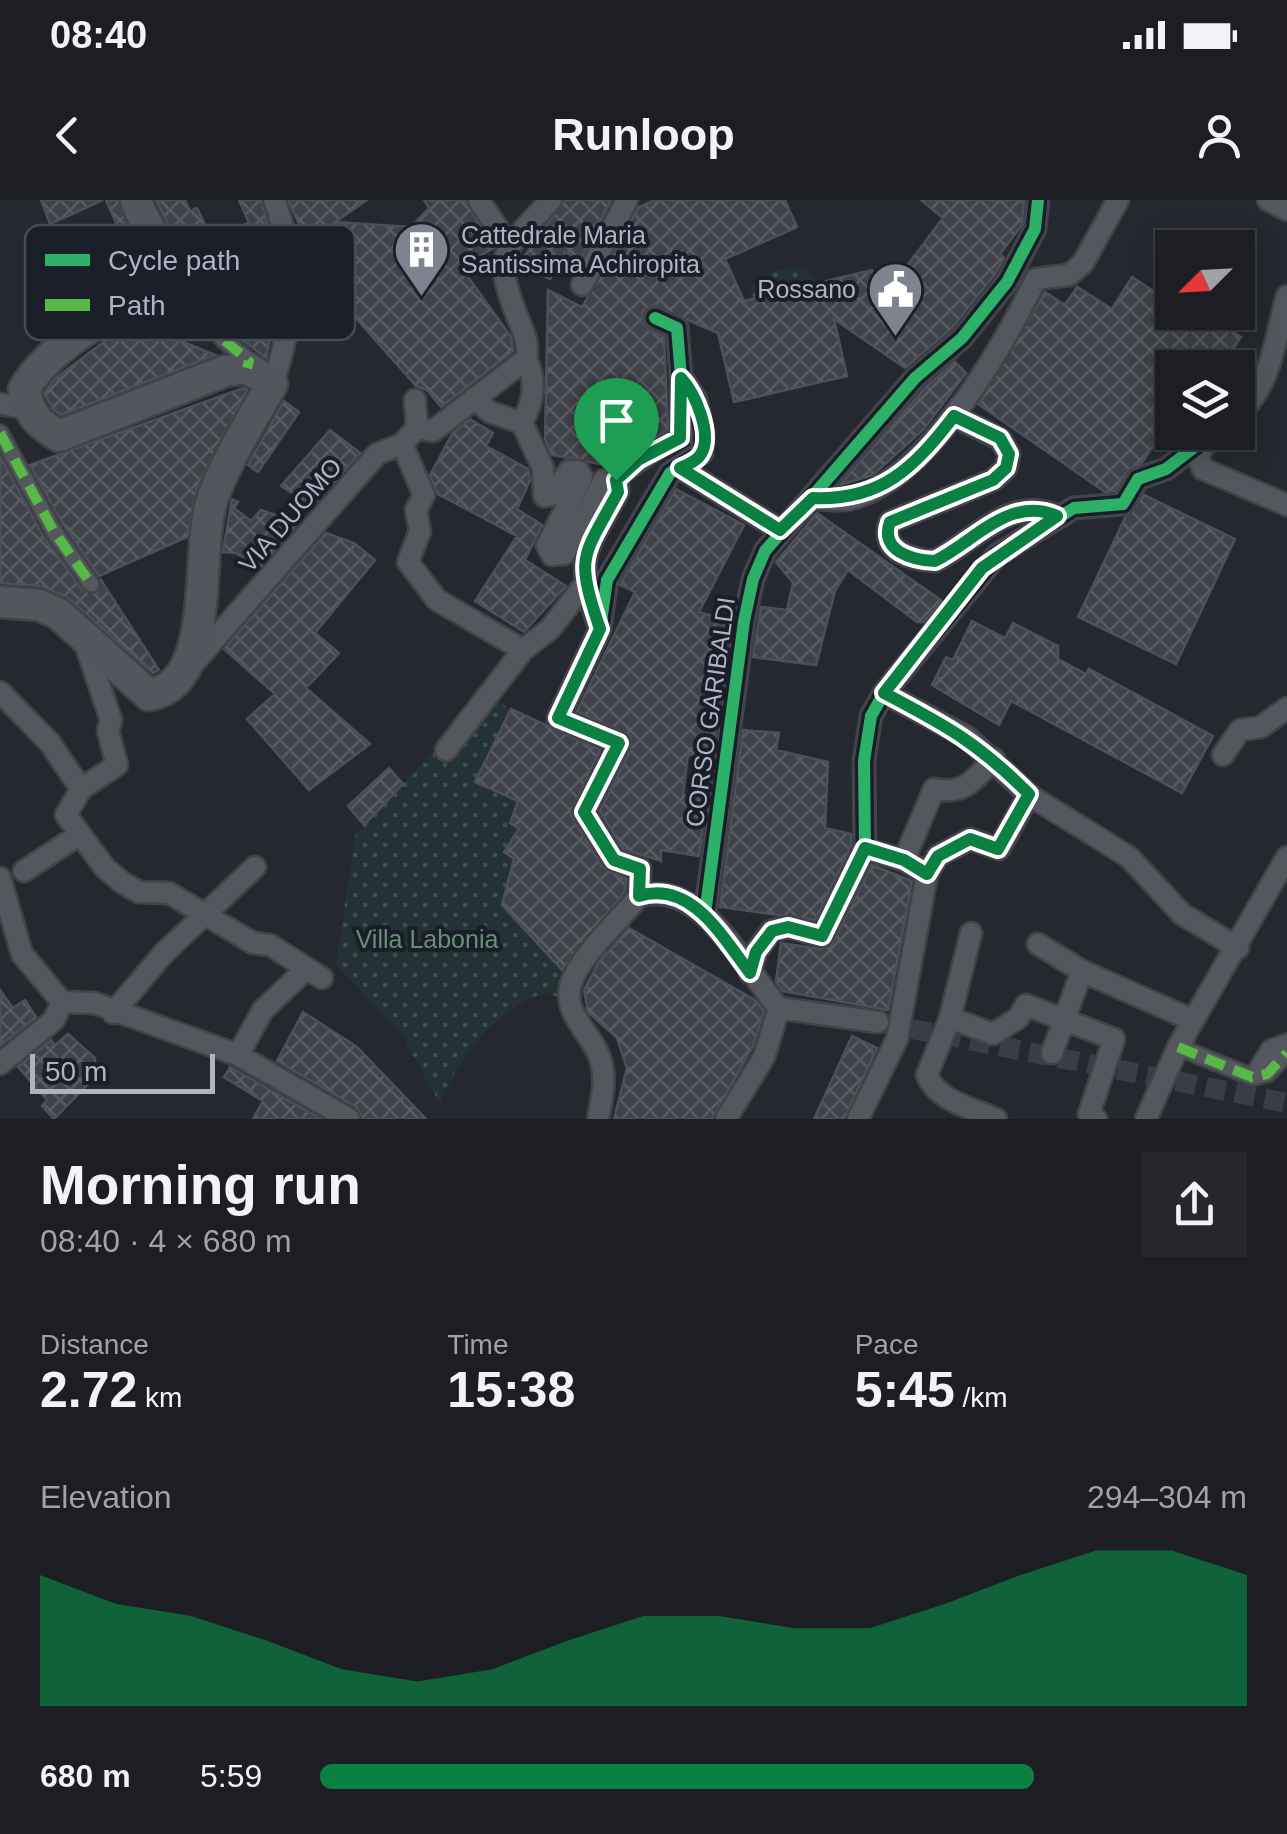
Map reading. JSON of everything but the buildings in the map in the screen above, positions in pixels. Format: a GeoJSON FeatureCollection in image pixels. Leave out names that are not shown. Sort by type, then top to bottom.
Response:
{"type":"FeatureCollection","features":[{"type":"Feature","properties":{"kind":"main road"},"geometry":{"type":"LineString","coordinates":[[136,200],[146,225]]}},
{"type":"Feature","properties":{"kind":"main road"},"geometry":{"type":"LineString","coordinates":[[0,602],[39,605],[58,614],[149,696],[166,692],[190,666],[212,497],[260,376],[225,371],[60,436],[14,406],[37,369],[74,340]]}},
{"type":"Feature","properties":{"kind":"street"},"geometry":{"type":"LineString","coordinates":[[274,200],[284,225]]}},
{"type":"Feature","properties":{"kind":"street"},"geometry":{"type":"LineString","coordinates":[[479,200],[509,246]]}},
{"type":"Feature","properties":{"kind":"street"},"geometry":{"type":"LineString","coordinates":[[522,422],[530,407],[534,378],[526,359],[526,339],[500,275],[509,246],[551,200]]}},
{"type":"Feature","properties":{"kind":"street"},"geometry":{"type":"LineString","coordinates":[[582,285],[627,200]]}},
{"type":"Feature","properties":{"kind":"street","name":"CORSO GARIBALDI"},"geometry":{"type":"LineString","coordinates":[[704,914],[753,580],[780,530],[813,498],[915,378],[962,338],[1007,282],[1036,229],[1038,200]]}},
{"type":"Feature","properties":{"kind":"street"},"geometry":{"type":"LineString","coordinates":[[813,498],[846,500],[890,480],[933,444],[1036,279],[1068,274],[1082,264],[1118,200]]}},
{"type":"Feature","properties":{"kind":"street"},"geometry":{"type":"LineString","coordinates":[[1268,200],[1287,210]]}},
{"type":"Feature","properties":{"kind":"street"},"geometry":{"type":"LineString","coordinates":[[1255,395],[1267,374],[1287,296]]}},
{"type":"Feature","properties":{"kind":"street"},"geometry":{"type":"LineString","coordinates":[[526,359],[474,398],[490,412],[522,422],[542,468],[544,496],[552,495],[569,471],[578,471],[582,477],[547,545],[552,555],[565,552],[604,480],[616,480],[682,433],[677,328],[654,318]]}},
{"type":"Feature","properties":{"kind":"street"},"geometry":{"type":"LineString","coordinates":[[224,340],[250,361],[260,376],[280,366],[283,340]]}},
{"type":"Feature","properties":{"kind":"street"},"geometry":{"type":"LineString","coordinates":[[1267,374],[1287,360]]}},
{"type":"Feature","properties":{"kind":"street"},"geometry":{"type":"LineString","coordinates":[[598,1119],[605,1083],[600,1056],[570,1009],[569,990],[575,973],[639,896],[640,869],[614,860],[584,812],[619,743],[558,718],[600,629],[607,580],[670,474],[697,459],[703,446],[696,400],[681,378]]}},
{"type":"Feature","properties":{"kind":"street","name":"VIA DUOMO"},"geometry":{"type":"LineString","coordinates":[[190,666],[377,454],[409,436],[433,432],[474,398]]}},
{"type":"Feature","properties":{"kind":"street"},"geometry":{"type":"LineString","coordinates":[[415,400],[409,436],[424,496],[416,510],[420,531],[408,562],[437,600],[523,650]]}},
{"type":"Feature","properties":{"kind":"street"},"geometry":{"type":"LineString","coordinates":[[954,416],[1000,438],[1009,454],[1006,468],[993,480],[890,522],[886,532],[902,555],[935,561],[1008,515],[1031,508],[1057,516]]}},
{"type":"Feature","properties":{"kind":"street"},"geometry":{"type":"LineString","coordinates":[[0,434],[53,530],[91,584]]}},
{"type":"Feature","properties":{"kind":"street"},"geometry":{"type":"LineString","coordinates":[[750,973],[756,952],[772,931],[788,927],[822,936],[865,848],[864,761],[871,716],[884,693],[982,568],[1057,516],[1089,505],[1123,504],[1138,479],[1166,469],[1192,450]]}},
{"type":"Feature","properties":{"kind":"street"},"geometry":{"type":"LineString","coordinates":[[1201,450],[1197,455],[1202,469],[1287,505]]}},
{"type":"Feature","properties":{"kind":"street"},"geometry":{"type":"LineString","coordinates":[[680,468],[780,530]]}},
{"type":"Feature","properties":{"kind":"street"},"geometry":{"type":"LineString","coordinates":[[600,629],[585,584],[584,555],[618,492],[616,480]]}},
{"type":"Feature","properties":{"kind":"street"},"geometry":{"type":"LineString","coordinates":[[446,750],[523,650],[550,629],[585,584]]}},
{"type":"Feature","properties":{"kind":"street"},"geometry":{"type":"LineString","coordinates":[[82,636],[111,720],[108,731],[118,765],[80,789],[66,815],[105,868],[123,883],[139,892],[169,893],[252,943],[270,945],[313,974],[263,1010],[238,1055]]}},
{"type":"Feature","properties":{"kind":"street"},"geometry":{"type":"LineString","coordinates":[[0,692],[50,743],[80,789]]}},
{"type":"Feature","properties":{"kind":"street"},"geometry":{"type":"LineString","coordinates":[[884,693],[967,737],[1029,794],[1129,857],[1182,914],[1238,948]]}},
{"type":"Feature","properties":{"kind":"street"},"geometry":{"type":"LineString","coordinates":[[1223,754],[1240,730],[1261,727],[1287,708]]}},
{"type":"Feature","properties":{"kind":"street"},"geometry":{"type":"LineString","coordinates":[[904,860],[934,789],[956,794],[964,790],[994,759]]}},
{"type":"Feature","properties":{"kind":"street"},"geometry":{"type":"LineString","coordinates":[[858,1119],[897,1039],[927,874],[938,856],[970,839],[998,849],[1029,794]]}},
{"type":"Feature","properties":{"kind":"street"},"geometry":{"type":"LineString","coordinates":[[24,870],[80,835]]}},
{"type":"Feature","properties":{"kind":"street"},"geometry":{"type":"LineString","coordinates":[[865,848],[904,860],[927,874]]}},
{"type":"Feature","properties":{"kind":"street"},"geometry":{"type":"LineString","coordinates":[[1146,1119],[1192,1020],[1238,948],[1287,857]]}},
{"type":"Feature","properties":{"kind":"street"},"geometry":{"type":"LineString","coordinates":[[113,1013],[205,912],[254,867]]}},
{"type":"Feature","properties":{"kind":"street"},"geometry":{"type":"LineString","coordinates":[[0,878],[22,954],[62,1002],[94,1003],[238,1055],[349,1119]]}},
{"type":"Feature","properties":{"kind":"street"},"geometry":{"type":"LineString","coordinates":[[639,896],[667,894],[704,914],[779,1008],[878,1022]]}},
{"type":"Feature","properties":{"kind":"street"},"geometry":{"type":"LineString","coordinates":[[971,933],[950,1018],[927,1075],[931,1086],[945,1098],[996,1119]]}},
{"type":"Feature","properties":{"kind":"street"},"geometry":{"type":"LineString","coordinates":[[1038,944],[1082,971],[1192,1020]]}},
{"type":"Feature","properties":{"kind":"street"},"geometry":{"type":"LineString","coordinates":[[1052,1052],[1082,971]]}},
{"type":"Feature","properties":{"kind":"street"},"geometry":{"type":"LineString","coordinates":[[0,1064],[54,1020],[62,1002]]}},
{"type":"Feature","properties":{"kind":"street"},"geometry":{"type":"LineString","coordinates":[[950,1018],[993,1034],[1018,1018],[1026,1005],[1114,1040],[1089,1114],[1096,1119]]}},
{"type":"Feature","properties":{"kind":"street"},"geometry":{"type":"LineString","coordinates":[[726,1119],[764,1057],[779,1008]]}},
{"type":"Feature","properties":{"kind":"street"},"geometry":{"type":"LineString","coordinates":[[1252,1077],[1270,1048],[1287,1042]]}},
{"type":"Feature","properties":{"kind":"street"},"geometry":{"type":"LineString","coordinates":[[1178,1047],[1252,1077],[1267,1074],[1287,1052]]}},
{"type":"Feature","properties":{"kind":"green space"},"geometry":{"type":"Polygon","coordinates":[[[806,267],[817,284],[753,299],[750,288],[772,271],[806,267]]]}},
{"type":"Feature","properties":{"kind":"green space","name":"Villa Labonia"},"geometry":{"type":"Polygon","coordinates":[[[485,695],[511,709],[475,782],[518,801],[510,823],[519,829],[504,852],[514,859],[502,905],[566,975],[556,997],[548,992],[530,999],[482,1036],[458,1069],[440,1104],[402,1035],[336,965],[355,836],[485,695]]]}},
{"type":"Feature","properties":{"kind":"tunnel"},"geometry":{"type":"LineString","coordinates":[[882,1023],[1287,1103]]}},
{"type":"Feature","properties":{"kind":"marked path"},"geometry":{"type":"LineString","coordinates":[[224,340],[249,361],[247,368]]}},
{"type":"Feature","properties":{"kind":"marked path"},"geometry":{"type":"LineString","coordinates":[[0,433],[53,530],[91,584]]}},
{"type":"Feature","properties":{"kind":"marked path"},"geometry":{"type":"LineString","coordinates":[[616,480],[682,433]]}},
{"type":"Feature","properties":{"kind":"marked path"},"geometry":{"type":"LineString","coordinates":[[1178,1047],[1252,1077],[1267,1074],[1287,1053]]}},
{"type":"Feature","properties":{"kind":"cycle path"},"geometry":{"type":"LineString","coordinates":[[705,914],[744,621],[753,579],[765,551],[915,378],[962,338],[1007,282],[1035,229],[1038,200]]}},
{"type":"Feature","properties":{"kind":"cycle path"},"geometry":{"type":"LineString","coordinates":[[639,896],[640,869],[614,860],[584,812],[619,743],[558,718],[600,629],[607,580],[670,473],[702,453],[703,433],[696,399],[681,377],[677,328],[655,318]]}},
{"type":"Feature","properties":{"kind":"cycle path"},"geometry":{"type":"LineString","coordinates":[[750,973],[756,952],[771,931],[788,927],[822,936],[865,849],[864,761],[871,716],[884,693],[997,555],[1074,508],[1123,504],[1138,479],[1166,469],[1191,450]]}},
{"type":"Feature","properties":{"kind":"place","name":"Cattedrale Maria Santissima Achiropita"},"geometry":{"type":"Point","coordinates":[422,298]}},
{"type":"Feature","properties":{"kind":"place","name":"Rossano"},"geometry":{"type":"Point","coordinates":[895,338]}},
{"type":"Feature","properties":{"kind":"route"},"geometry":{"type":"LineString","coordinates":[[681,378],[696,400],[703,446],[697,459],[680,468],[780,530],[813,498],[846,500],[890,480],[933,444],[954,416],[1000,438],[1009,454],[1006,468],[993,480],[959,490],[890,522],[886,532],[890,543],[902,555],[935,561],[1008,515],[1031,508],[1057,516],[982,568],[884,693],[967,737],[1029,794],[1017,822],[998,849],[970,839],[938,856],[927,874],[904,860],[865,848],[822,936],[788,927],[772,931],[756,952],[750,973],[718,929],[687,902],[653,892],[639,896],[640,869],[614,860],[584,812],[619,743],[558,718],[600,629],[582,572],[584,555],[618,492],[616,480],[638,460],[680,438],[681,378]]}}]}
